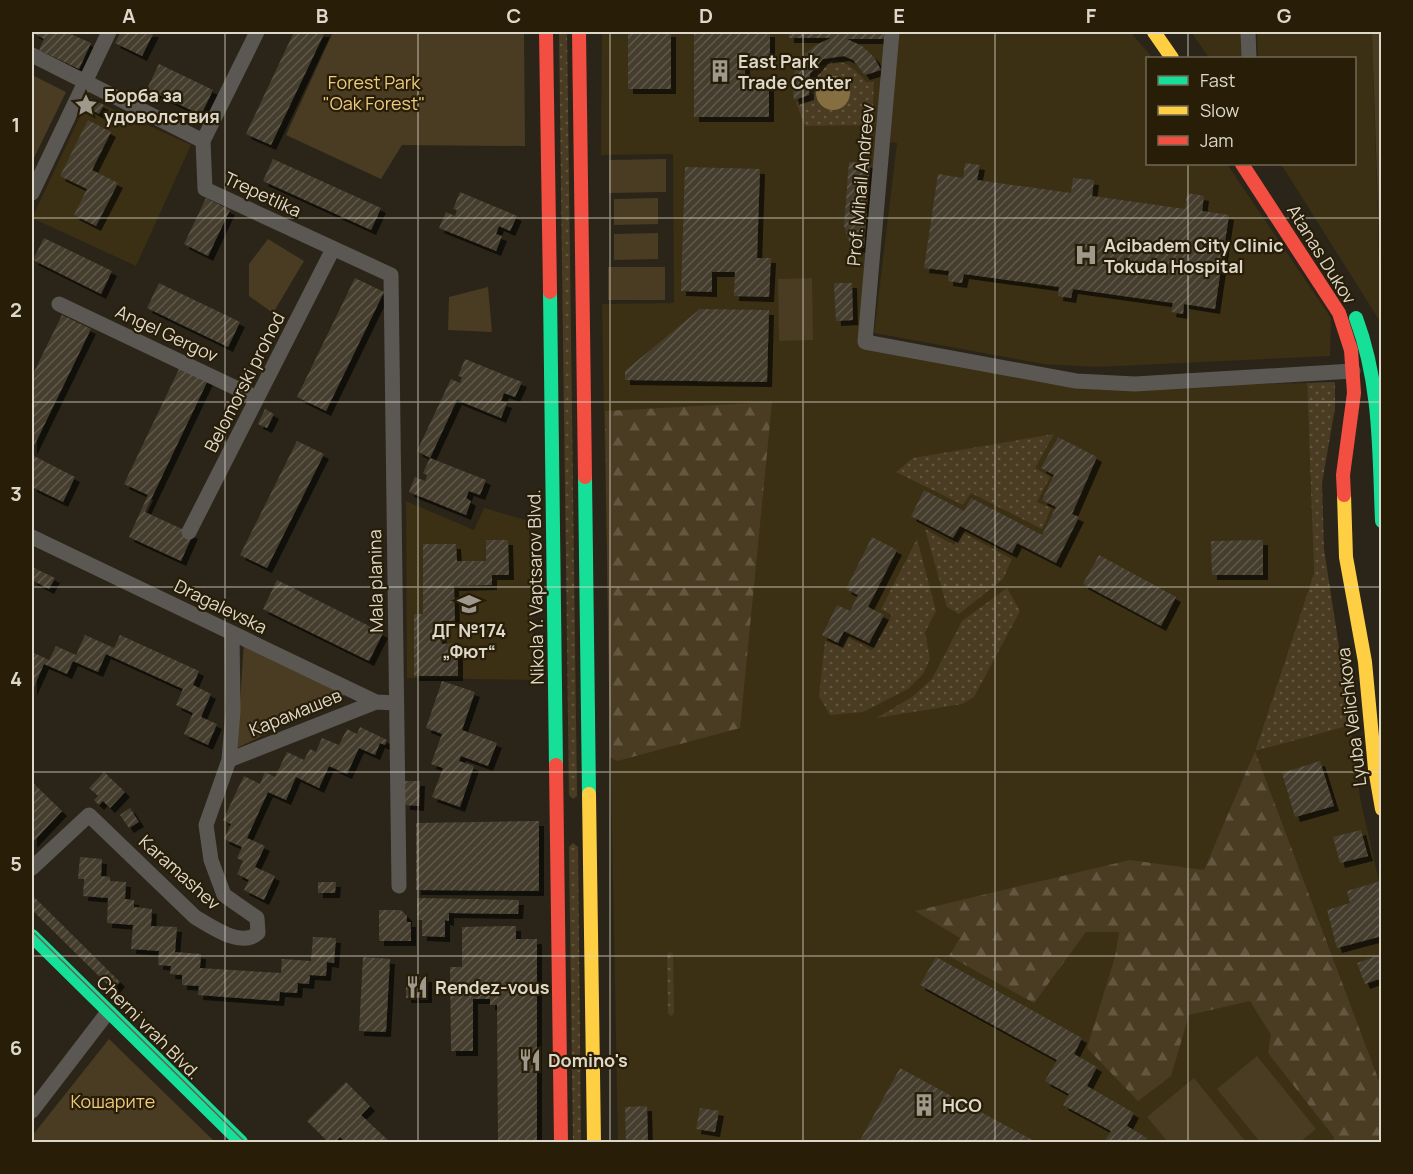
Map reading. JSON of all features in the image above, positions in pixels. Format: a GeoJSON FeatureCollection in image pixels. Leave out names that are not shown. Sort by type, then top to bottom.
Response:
{"type":"FeatureCollection","features":[{"type":"Feature","properties":{"kind":"main road","name":"Nikola Y. Vaptsarov Blvd."},"geometry":{"type":"LineString","coordinates":[[546,32],[573,820],[594,1143]]}},
{"type":"Feature","properties":{"kind":"main road","name":"Nikola Y. Vaptsarov Blvd."},"geometry":{"type":"LineString","coordinates":[[561,1143],[573,820],[579,32]]}},
{"type":"Feature","properties":{"kind":"main road"},"geometry":{"type":"LineString","coordinates":[[1154,32],[1171,57]]}},
{"type":"Feature","properties":{"kind":"main road"},"geometry":{"type":"LineString","coordinates":[[1169,32],[1186,57]]}},
{"type":"Feature","properties":{"kind":"main road","name":"Atanas Dukov"},"geometry":{"type":"LineString","coordinates":[[1243,165],[1339,313],[1348,338],[1353,371]]}},
{"type":"Feature","properties":{"kind":"main road","name":"Atanas Dukov"},"geometry":{"type":"LineString","coordinates":[[1259,165],[1340,287],[1355,315],[1371,356],[1381,427]]}},
{"type":"Feature","properties":{"kind":"main road","name":"Lyuba Velichkova"},"geometry":{"type":"LineString","coordinates":[[1353,371],[1350,426],[1343,475],[1346,557],[1365,662],[1375,769],[1382,809]]}},
{"type":"Feature","properties":{"kind":"main road"},"geometry":{"type":"LineString","coordinates":[[1343,511],[1347,520],[1370,524],[1381,510],[1381,427],[1375,417],[1366,413],[1359,414],[1350,426]]}},
{"type":"Feature","properties":{"kind":"main road","name":"Cherni vrah Blvd."},"geometry":{"type":"LineString","coordinates":[[32,936],[241,1143]]}},
{"type":"Feature","properties":{"kind":"street"},"geometry":{"type":"LineString","coordinates":[[32,193],[109,32]]}},
{"type":"Feature","properties":{"kind":"street"},"geometry":{"type":"LineString","coordinates":[[32,55],[203,141],[257,32]]}},
{"type":"Feature","properties":{"kind":"street","name":"Prof. Mihail Andreev"},"geometry":{"type":"LineString","coordinates":[[892,32],[865,342],[1076,381],[1135,384],[1353,371]]}},
{"type":"Feature","properties":{"kind":"street"},"geometry":{"type":"LineString","coordinates":[[1248,32],[1249,57]]}},
{"type":"Feature","properties":{"kind":"street","name":"Trepetlika"},"geometry":{"type":"LineString","coordinates":[[203,141],[205,189],[391,276]]}},
{"type":"Feature","properties":{"kind":"street","name":"Belomorski prohod"},"geometry":{"type":"LineString","coordinates":[[189,532],[333,249]]}},
{"type":"Feature","properties":{"kind":"street","name":"Mala planina"},"geometry":{"type":"LineString","coordinates":[[391,276],[399,886]]}},
{"type":"Feature","properties":{"kind":"street","name":"Angel Gergov"},"geometry":{"type":"LineString","coordinates":[[59,304],[257,398]]}},
{"type":"Feature","properties":{"kind":"street","name":"Dragalevska"},"geometry":{"type":"LineString","coordinates":[[32,537],[376,702],[396,703]]}},
{"type":"Feature","properties":{"kind":"street","name":"Karamashev"},"geometry":{"type":"LineString","coordinates":[[32,868],[89,815],[195,917],[216,930],[243,939],[252,938],[258,933],[257,918],[224,895],[211,860],[206,825],[229,760],[232,711],[232,634]]}},
{"type":"Feature","properties":{"kind":"street","name":"Карамашев"},"geometry":{"type":"LineString","coordinates":[[229,760],[376,702]]}},
{"type":"Feature","properties":{"kind":"street"},"geometry":{"type":"LineString","coordinates":[[32,1111],[108,1012]]}},
{"type":"Feature","properties":{"kind":"shaded area"},"geometry":{"type":"Polygon","coordinates":[[[602,32],[1130,32],[1152,57],[1146,57],[1146,165],[1228,165],[1331,318],[1330,356],[1095,367],[1044,364],[874,333],[897,143],[877,141],[858,342],[1152,386],[1307,383],[1314,573],[1255,750],[1351,725],[1360,798],[1381,890],[1381,1086],[1255,751],[1191,902],[1357,1142],[618,1142],[602,304],[674,303],[673,154],[601,155],[602,32]]]}},
{"type":"Feature","properties":{"kind":"shaded area"},"geometry":{"type":"Polygon","coordinates":[[[1191,32],[1241,32],[1241,57],[1208,57],[1191,32]]]}},
{"type":"Feature","properties":{"kind":"shaded area"},"geometry":{"type":"Polygon","coordinates":[[[1257,32],[1372,32],[1381,323],[1282,165],[1356,165],[1356,57],[1258,57],[1257,32]]]}},
{"type":"Feature","properties":{"kind":"shaded area"},"geometry":{"type":"Polygon","coordinates":[[[833,76],[845,81],[850,93],[845,105],[833,110],[821,105],[816,93],[821,81],[833,76]]]}},
{"type":"Feature","properties":{"kind":"shaded area"},"geometry":{"type":"Polygon","coordinates":[[[104,105],[191,145],[136,266],[32,218],[85,106],[99,113],[104,105]]]}},
{"type":"Feature","properties":{"kind":"shaded area","name":"ДГ №174 „Фют“"},"geometry":{"type":"Polygon","coordinates":[[[406,501],[474,530],[484,508],[529,521],[534,680],[407,678],[406,501]]]}},
{"type":"Feature","properties":{"kind":"green space","name":"Forest Park \"Oak Forest\""},"geometry":{"type":"Polygon","coordinates":[[[333,32],[524,32],[525,146],[402,145],[381,179],[286,135],[333,32]]]}},
{"type":"Feature","properties":{"kind":"green space"},"geometry":{"type":"Polygon","coordinates":[[[559,32],[567,32],[577,796],[573,799],[569,795],[559,32]]]}},
{"type":"Feature","properties":{"kind":"green space"},"geometry":{"type":"Polygon","coordinates":[[[1372,32],[1382,32],[1381,293],[1372,32]]]}},
{"type":"Feature","properties":{"kind":"green space"},"geometry":{"type":"Polygon","coordinates":[[[833,60],[852,68],[866,82],[874,82],[872,125],[805,126],[796,102],[810,101],[809,89],[814,70],[833,60]]]}},
{"type":"Feature","properties":{"kind":"green space"},"geometry":{"type":"Polygon","coordinates":[[[32,75],[66,92],[32,162],[32,75]]]}},
{"type":"Feature","properties":{"kind":"green space"},"geometry":{"type":"Polygon","coordinates":[[[666,159],[666,192],[609,193],[609,160],[666,159]]]}},
{"type":"Feature","properties":{"kind":"green space"},"geometry":{"type":"Polygon","coordinates":[[[658,198],[658,224],[614,225],[614,199],[658,198]]]}},
{"type":"Feature","properties":{"kind":"green space"},"geometry":{"type":"Polygon","coordinates":[[[658,233],[658,259],[614,260],[614,234],[658,233]]]}},
{"type":"Feature","properties":{"kind":"green space"},"geometry":{"type":"Polygon","coordinates":[[[268,239],[304,261],[273,313],[249,296],[249,264],[268,239]]]}},
{"type":"Feature","properties":{"kind":"green space"},"geometry":{"type":"Polygon","coordinates":[[[608,267],[665,267],[665,300],[608,300],[608,267]]]}},
{"type":"Feature","properties":{"kind":"green space"},"geometry":{"type":"Polygon","coordinates":[[[812,278],[813,340],[779,341],[778,279],[812,278]]]}},
{"type":"Feature","properties":{"kind":"green space"},"geometry":{"type":"Polygon","coordinates":[[[488,287],[492,332],[448,330],[449,297],[488,287]]]}},
{"type":"Feature","properties":{"kind":"green space"},"geometry":{"type":"Polygon","coordinates":[[[1335,382],[1335,408],[1322,483],[1324,549],[1351,725],[1255,751],[1314,573],[1307,383],[1335,382]]]}},
{"type":"Feature","properties":{"kind":"green space"},"geometry":{"type":"Polygon","coordinates":[[[772,402],[740,728],[617,761],[610,757],[605,411],[772,402]]]}},
{"type":"Feature","properties":{"kind":"green space"},"geometry":{"type":"Polygon","coordinates":[[[1054,434],[1035,468],[1050,477],[1037,502],[1051,508],[1042,529],[971,493],[963,505],[896,472],[913,458],[1054,434]]]}},
{"type":"Feature","properties":{"kind":"green space"},"geometry":{"type":"Polygon","coordinates":[[[925,529],[954,545],[962,532],[1012,559],[1003,579],[959,614],[947,607],[925,529]]]}},
{"type":"Feature","properties":{"kind":"green space"},"geometry":{"type":"Polygon","coordinates":[[[917,539],[936,611],[925,632],[930,659],[923,674],[908,689],[863,712],[830,715],[819,696],[825,641],[841,647],[847,637],[872,650],[892,615],[881,609],[917,539]]]}},
{"type":"Feature","properties":{"kind":"green space"},"geometry":{"type":"Polygon","coordinates":[[[1007,588],[1020,611],[974,697],[962,704],[876,718],[912,697],[932,679],[962,621],[1007,588]]]}},
{"type":"Feature","properties":{"kind":"green space"},"geometry":{"type":"Polygon","coordinates":[[[244,643],[345,695],[237,748],[244,643]]]}},
{"type":"Feature","properties":{"kind":"green space"},"geometry":{"type":"Polygon","coordinates":[[[1255,751],[1381,1086],[1381,1142],[1333,1142],[1334,1137],[1268,1053],[1271,1035],[1250,1001],[1189,1015],[1171,1076],[1138,1101],[1087,1048],[1115,957],[1119,932],[1086,932],[1034,1003],[949,956],[960,938],[915,911],[1130,860],[1204,870],[1255,751]]]}},
{"type":"Feature","properties":{"kind":"green space"},"geometry":{"type":"Polygon","coordinates":[[[573,843],[578,847],[581,1142],[573,1142],[569,847],[573,843]]]}},
{"type":"Feature","properties":{"kind":"green space"},"geometry":{"type":"Polygon","coordinates":[[[670,952],[673,954],[674,1014],[671,1016],[668,1014],[667,954],[670,952]]]}},
{"type":"Feature","properties":{"kind":"green space","name":"Кошарите"},"geometry":{"type":"Polygon","coordinates":[[[109,1039],[215,1142],[32,1142],[32,1136],[109,1039]]]}},
{"type":"Feature","properties":{"kind":"green space"},"geometry":{"type":"Polygon","coordinates":[[[1257,1056],[1316,1129],[1300,1142],[1260,1142],[1217,1089],[1257,1056]]]}},
{"type":"Feature","properties":{"kind":"green space"},"geometry":{"type":"Polygon","coordinates":[[[1194,1078],[1246,1142],[1168,1142],[1147,1117],[1194,1078]]]}},
{"type":"Feature","properties":{"kind":"building"},"geometry":{"type":"Polygon","coordinates":[[[32,32],[66,32],[91,43],[79,69],[39,50],[44,39],[32,32]]]}},
{"type":"Feature","properties":{"kind":"building"},"geometry":{"type":"Polygon","coordinates":[[[121,32],[154,32],[142,56],[115,43],[121,32]]]}},
{"type":"Feature","properties":{"kind":"building"},"geometry":{"type":"Polygon","coordinates":[[[294,32],[325,32],[271,145],[246,134],[294,32]]]}},
{"type":"Feature","properties":{"kind":"building"},"geometry":{"type":"Polygon","coordinates":[[[628,32],[671,32],[671,89],[628,89],[628,32]]]}},
{"type":"Feature","properties":{"kind":"building","name":"East Park Trade Center"},"geometry":{"type":"Polygon","coordinates":[[[694,32],[770,32],[770,58],[745,58],[745,83],[769,83],[769,117],[694,117],[694,32]]]}},
{"type":"Feature","properties":{"kind":"building"},"geometry":{"type":"Polygon","coordinates":[[[789,32],[884,32],[884,39],[847,39],[862,46],[874,57],[881,70],[865,75],[853,60],[844,56],[823,59],[810,74],[809,95],[794,100],[792,84],[795,69],[803,55],[816,45],[831,38],[789,38],[789,32]]]}},
{"type":"Feature","properties":{"kind":"building"},"geometry":{"type":"Polygon","coordinates":[[[159,64],[213,90],[201,115],[147,89],[159,64]]]}},
{"type":"Feature","properties":{"kind":"building"},"geometry":{"type":"Polygon","coordinates":[[[90,98],[104,105],[99,114],[85,106],[90,98]]]}},
{"type":"Feature","properties":{"kind":"building"},"geometry":{"type":"Polygon","coordinates":[[[88,120],[111,132],[92,170],[118,183],[96,226],[74,215],[87,189],[60,176],[88,120]]]}},
{"type":"Feature","properties":{"kind":"building"},"geometry":{"type":"Polygon","coordinates":[[[273,159],[381,208],[371,230],[263,181],[273,159]]]}},
{"type":"Feature","properties":{"kind":"building"},"geometry":{"type":"Polygon","coordinates":[[[849,162],[870,163],[864,248],[851,247],[844,226],[849,162]]]}},
{"type":"Feature","properties":{"kind":"building"},"geometry":{"type":"Polygon","coordinates":[[[965,163],[980,165],[977,180],[1071,193],[1073,178],[1094,180],[1092,196],[1185,209],[1187,193],[1204,196],[1202,211],[1229,215],[1215,309],[1184,304],[1183,314],[1171,312],[1173,303],[1073,289],[1071,298],[1058,296],[1059,287],[964,274],[962,283],[948,281],[949,271],[924,268],[938,174],[963,178],[965,163]]]}},
{"type":"Feature","properties":{"kind":"building"},"geometry":{"type":"Polygon","coordinates":[[[685,167],[760,169],[757,258],[771,258],[769,297],[734,296],[735,272],[712,272],[712,292],[681,291],[685,167]]]}},
{"type":"Feature","properties":{"kind":"building"},"geometry":{"type":"Polygon","coordinates":[[[460,192],[517,216],[510,231],[499,226],[496,234],[502,236],[496,251],[439,228],[446,212],[455,216],[457,210],[453,209],[460,192]]]}},
{"type":"Feature","properties":{"kind":"building"},"geometry":{"type":"Polygon","coordinates":[[[206,198],[230,210],[208,256],[184,244],[206,198]]]}},
{"type":"Feature","properties":{"kind":"building"},"geometry":{"type":"Polygon","coordinates":[[[44,238],[112,271],[101,294],[33,260],[44,238]]]}},
{"type":"Feature","properties":{"kind":"building"},"geometry":{"type":"Polygon","coordinates":[[[355,278],[384,292],[326,411],[297,397],[355,278]]]}},
{"type":"Feature","properties":{"kind":"building"},"geometry":{"type":"Polygon","coordinates":[[[159,283],[240,322],[228,347],[147,308],[159,283]]]}},
{"type":"Feature","properties":{"kind":"building"},"geometry":{"type":"Polygon","coordinates":[[[834,283],[852,283],[853,320],[836,321],[834,283]]]}},
{"type":"Feature","properties":{"kind":"building"},"geometry":{"type":"Polygon","coordinates":[[[700,309],[769,310],[767,382],[625,380],[625,371],[700,309]]]}},
{"type":"Feature","properties":{"kind":"building"},"geometry":{"type":"Polygon","coordinates":[[[62,315],[91,329],[32,450],[32,376],[62,315]]]}},
{"type":"Feature","properties":{"kind":"building"},"geometry":{"type":"Polygon","coordinates":[[[465,359],[522,382],[515,397],[504,393],[501,401],[507,403],[501,418],[457,400],[430,458],[417,451],[451,379],[460,383],[462,377],[458,376],[465,359]]]}},
{"type":"Feature","properties":{"kind":"building"},"geometry":{"type":"Polygon","coordinates":[[[180,367],[208,380],[145,512],[193,534],[181,561],[129,537],[148,495],[124,484],[180,367]]]}},
{"type":"Feature","properties":{"kind":"building"},"geometry":{"type":"Polygon","coordinates":[[[265,409],[274,414],[267,428],[258,424],[265,409]]]}},
{"type":"Feature","properties":{"kind":"building"},"geometry":{"type":"Polygon","coordinates":[[[1058,437],[1097,457],[1072,514],[1079,517],[1056,563],[1017,543],[1012,553],[960,526],[953,538],[911,516],[924,490],[964,511],[971,498],[1042,535],[1056,507],[1042,500],[1054,475],[1041,468],[1058,437]]]}},
{"type":"Feature","properties":{"kind":"building"},"geometry":{"type":"Polygon","coordinates":[[[297,441],[324,454],[267,568],[240,555],[297,441]]]}},
{"type":"Feature","properties":{"kind":"building"},"geometry":{"type":"Polygon","coordinates":[[[32,455],[75,477],[63,502],[32,487],[32,455]]]}},
{"type":"Feature","properties":{"kind":"building"},"geometry":{"type":"Polygon","coordinates":[[[430,458],[486,480],[480,495],[469,491],[466,498],[471,501],[466,515],[409,492],[415,477],[425,481],[427,475],[423,473],[430,458]]]}},
{"type":"Feature","properties":{"kind":"building"},"geometry":{"type":"Polygon","coordinates":[[[872,537],[897,550],[868,607],[884,615],[869,643],[844,631],[838,643],[822,635],[837,605],[850,611],[858,595],[846,589],[872,537]]]}},
{"type":"Feature","properties":{"kind":"building"},"geometry":{"type":"Polygon","coordinates":[[[486,540],[508,540],[509,575],[492,575],[492,585],[454,586],[455,621],[441,621],[442,644],[458,643],[458,676],[414,676],[414,614],[423,614],[423,544],[456,544],[457,561],[486,561],[486,540]]]}},
{"type":"Feature","properties":{"kind":"building"},"geometry":{"type":"Polygon","coordinates":[[[1263,540],[1263,575],[1212,575],[1211,541],[1263,540]]]}},
{"type":"Feature","properties":{"kind":"building"},"geometry":{"type":"Polygon","coordinates":[[[1099,555],[1176,597],[1161,626],[1083,584],[1099,555]]]}},
{"type":"Feature","properties":{"kind":"building"},"geometry":{"type":"Polygon","coordinates":[[[32,567],[55,578],[49,589],[32,580],[32,567]]]}},
{"type":"Feature","properties":{"kind":"building"},"geometry":{"type":"Polygon","coordinates":[[[277,580],[383,633],[369,661],[263,609],[277,580]]]}},
{"type":"Feature","properties":{"kind":"building"},"geometry":{"type":"Polygon","coordinates":[[[85,635],[114,648],[120,635],[199,671],[193,685],[211,694],[201,717],[217,724],[208,745],[184,734],[193,713],[176,705],[183,689],[106,654],[98,672],[73,661],[67,674],[44,664],[32,691],[32,652],[49,660],[56,646],[76,655],[85,635]]]}},
{"type":"Feature","properties":{"kind":"building"},"geometry":{"type":"Polygon","coordinates":[[[442,681],[475,692],[462,730],[497,743],[488,766],[461,756],[459,761],[474,766],[460,807],[432,797],[443,768],[431,764],[442,734],[426,728],[442,681]]]}},
{"type":"Feature","properties":{"kind":"building"},"geometry":{"type":"Polygon","coordinates":[[[360,727],[387,740],[385,745],[380,743],[375,755],[359,748],[347,774],[329,766],[319,788],[296,777],[286,800],[268,792],[247,838],[265,846],[255,867],[275,876],[264,900],[244,890],[249,880],[237,874],[243,861],[237,858],[242,847],[224,839],[231,824],[223,820],[244,776],[260,784],[265,772],[275,777],[287,752],[304,760],[310,749],[316,752],[322,738],[339,745],[347,729],[357,734],[360,727]]]}},
{"type":"Feature","properties":{"kind":"building"},"geometry":{"type":"Polygon","coordinates":[[[1320,761],[1334,806],[1295,817],[1282,773],[1320,761]]]}},
{"type":"Feature","properties":{"kind":"building"},"geometry":{"type":"Polygon","coordinates":[[[104,772],[125,792],[110,808],[103,801],[99,805],[94,800],[98,796],[89,788],[104,772]]]}},
{"type":"Feature","properties":{"kind":"building"},"geometry":{"type":"Polygon","coordinates":[[[405,781],[420,781],[419,806],[405,805],[405,781]]]}},
{"type":"Feature","properties":{"kind":"building"},"geometry":{"type":"Polygon","coordinates":[[[32,782],[62,811],[32,843],[32,782]]]}},
{"type":"Feature","properties":{"kind":"building"},"geometry":{"type":"Polygon","coordinates":[[[130,808],[139,822],[129,828],[120,815],[130,808]]]}},
{"type":"Feature","properties":{"kind":"building"},"geometry":{"type":"Polygon","coordinates":[[[539,821],[539,891],[416,890],[416,823],[539,821]]]}},
{"type":"Feature","properties":{"kind":"building"},"geometry":{"type":"Polygon","coordinates":[[[1361,830],[1368,856],[1340,863],[1333,837],[1361,830]]]}},
{"type":"Feature","properties":{"kind":"building"},"geometry":{"type":"Polygon","coordinates":[[[80,857],[102,859],[101,876],[110,877],[110,881],[126,882],[125,899],[134,900],[134,907],[152,909],[151,926],[177,927],[175,952],[201,954],[200,968],[281,973],[282,959],[311,961],[313,937],[336,938],[334,963],[327,962],[326,976],[310,975],[309,984],[298,983],[297,993],[280,992],[279,1001],[198,995],[199,986],[182,985],[182,975],[170,974],[171,966],[158,965],[159,951],[131,949],[133,925],[107,923],[108,898],[83,896],[84,879],[78,879],[80,857]]]}},
{"type":"Feature","properties":{"kind":"building"},"geometry":{"type":"Polygon","coordinates":[[[1381,881],[1382,936],[1337,948],[1327,910],[1350,903],[1347,891],[1381,881]]]}},
{"type":"Feature","properties":{"kind":"building"},"geometry":{"type":"Polygon","coordinates":[[[318,882],[336,882],[335,893],[318,893],[318,882]]]}},
{"type":"Feature","properties":{"kind":"building"},"geometry":{"type":"Polygon","coordinates":[[[33,896],[120,982],[113,990],[32,910],[33,896]]]}},
{"type":"Feature","properties":{"kind":"building"},"geometry":{"type":"Polygon","coordinates":[[[417,898],[519,900],[518,914],[449,913],[449,921],[445,920],[445,937],[422,936],[422,920],[417,920],[417,898]]]}},
{"type":"Feature","properties":{"kind":"building"},"geometry":{"type":"Polygon","coordinates":[[[379,910],[401,910],[407,916],[407,922],[411,922],[411,941],[379,941],[379,910]]]}},
{"type":"Feature","properties":{"kind":"building"},"geometry":{"type":"Polygon","coordinates":[[[516,926],[516,939],[537,939],[537,1142],[498,1142],[497,1005],[490,1005],[490,999],[473,999],[473,1051],[451,1051],[450,967],[462,967],[462,927],[516,926]]]}},
{"type":"Feature","properties":{"kind":"building"},"geometry":{"type":"Polygon","coordinates":[[[1382,954],[1382,978],[1365,984],[1357,963],[1382,954]]]}},
{"type":"Feature","properties":{"kind":"building"},"geometry":{"type":"Polygon","coordinates":[[[363,957],[390,959],[386,1032],[359,1031],[363,957]]]}},
{"type":"Feature","properties":{"kind":"building"},"geometry":{"type":"Polygon","coordinates":[[[936,957],[1082,1038],[1074,1054],[1097,1067],[1087,1086],[1134,1113],[1127,1126],[1147,1138],[1144,1142],[1104,1142],[1111,1131],[1063,1105],[1069,1094],[1045,1081],[1057,1060],[920,985],[936,957]]]}},
{"type":"Feature","properties":{"kind":"building","name":"Rendez-vous"},"geometry":{"type":"Polygon","coordinates":[[[406,977],[427,977],[427,998],[406,998],[406,977]]]}},
{"type":"Feature","properties":{"kind":"building","name":"НСО"},"geometry":{"type":"Polygon","coordinates":[[[900,1068],[1036,1142],[859,1142],[900,1068]]]}},
{"type":"Feature","properties":{"kind":"building"},"geometry":{"type":"Polygon","coordinates":[[[346,1082],[370,1106],[361,1115],[390,1142],[345,1142],[340,1137],[335,1142],[328,1142],[307,1121],[346,1082]]]}},
{"type":"Feature","properties":{"kind":"building"},"geometry":{"type":"Polygon","coordinates":[[[647,1106],[648,1142],[626,1142],[625,1107],[647,1106]]]}},
{"type":"Feature","properties":{"kind":"building"},"geometry":{"type":"Polygon","coordinates":[[[700,1108],[719,1111],[715,1132],[696,1129],[700,1108]]]}},
{"type":"Feature","properties":{"kind":"tram line"},"geometry":{"type":"LineString","coordinates":[[32,931],[245,1142]]}},
{"type":"Feature","properties":{"kind":"traffic: fast"},"geometry":{"type":"LineString","coordinates":[[550,292],[556,765]]}},
{"type":"Feature","properties":{"kind":"traffic: fast"},"geometry":{"type":"LineString","coordinates":[[1356,318],[1364,343],[1374,393],[1379,444],[1382,521]]}},
{"type":"Feature","properties":{"kind":"traffic: fast"},"geometry":{"type":"LineString","coordinates":[[585,477],[589,794]]}},
{"type":"Feature","properties":{"kind":"traffic: fast"},"geometry":{"type":"LineString","coordinates":[[32,936],[241,1142]]}},
{"type":"Feature","properties":{"kind":"traffic: slow"},"geometry":{"type":"LineString","coordinates":[[1154,32],[1171,57]]}},
{"type":"Feature","properties":{"kind":"traffic: slow"},"geometry":{"type":"LineString","coordinates":[[1344,495],[1346,557],[1365,662],[1375,769],[1382,809]]}},
{"type":"Feature","properties":{"kind":"traffic: slow"},"geometry":{"type":"LineString","coordinates":[[589,794],[594,1142]]}},
{"type":"Feature","properties":{"kind":"traffic: jam"},"geometry":{"type":"LineString","coordinates":[[546,32],[550,292]]}},
{"type":"Feature","properties":{"kind":"traffic: jam"},"geometry":{"type":"LineString","coordinates":[[579,32],[585,477]]}},
{"type":"Feature","properties":{"kind":"traffic: jam"},"geometry":{"type":"LineString","coordinates":[[1243,165],[1339,313],[1351,350],[1354,393],[1343,475],[1344,495]]}},
{"type":"Feature","properties":{"kind":"traffic: jam"},"geometry":{"type":"LineString","coordinates":[[556,765],[561,1142]]}},
{"type":"Feature","properties":{"kind":"place","name":"East Park Trade Center"},"geometry":{"type":"Point","coordinates":[720,71]}},
{"type":"Feature","properties":{"kind":"place","name":"Борба за удоволствия"},"geometry":{"type":"Point","coordinates":[86,105]}},
{"type":"Feature","properties":{"kind":"place","name":"Acibadem City Clinic Tokuda Hospital"},"geometry":{"type":"Point","coordinates":[1086,255]}},
{"type":"Feature","properties":{"kind":"place","name":"ДГ №174 „Фют“"},"geometry":{"type":"Point","coordinates":[469,604]}},
{"type":"Feature","properties":{"kind":"place","name":"Rendez-vous"},"geometry":{"type":"Point","coordinates":[417,987]}},
{"type":"Feature","properties":{"kind":"place","name":"Domino's"},"geometry":{"type":"Point","coordinates":[530,1060]}},
{"type":"Feature","properties":{"kind":"place","name":"НСО"},"geometry":{"type":"Point","coordinates":[924,1105]}}]}
